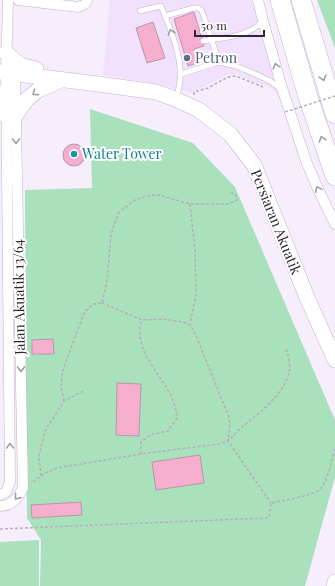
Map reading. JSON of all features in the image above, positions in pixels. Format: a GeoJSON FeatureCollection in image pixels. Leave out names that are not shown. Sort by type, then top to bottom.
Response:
{"type":"FeatureCollection","features":[{"type":"Feature","properties":{"kind":"highway"},"geometry":{"type":"LineString","coordinates":[[280,0],[308,97],[335,176]]}},
{"type":"Feature","properties":{"kind":"highway"},"geometry":{"type":"LineString","coordinates":[[301,0],[335,114]]}},
{"type":"Feature","properties":{"kind":"street","name":"Jalan Akuatik 13/64"},"geometry":{"type":"LineString","coordinates":[[8,0],[6,53],[11,116],[22,488]]}},
{"type":"Feature","properties":{"kind":"street"},"geometry":{"type":"LineString","coordinates":[[18,0],[78,7],[85,4],[87,0]]}},
{"type":"Feature","properties":{"kind":"street"},"geometry":{"type":"LineString","coordinates":[[258,0],[283,91],[306,161],[335,224]]}},
{"type":"Feature","properties":{"kind":"street"},"geometry":{"type":"LineString","coordinates":[[0,93],[11,116],[38,90],[59,79],[48,71],[20,65],[6,53]]}},
{"type":"Feature","properties":{"kind":"street","name":"Persiaran Akuatik"},"geometry":{"type":"LineString","coordinates":[[7,73],[156,92],[199,110],[230,134],[254,165],[308,300],[335,360]]}},
{"type":"Feature","properties":{"kind":"street","name":"Jalan Akuatik 13/64"},"geometry":{"type":"LineString","coordinates":[[0,495],[6,492],[10,482],[3,166],[11,116]]}},
{"type":"Feature","properties":{"kind":"street"},"geometry":{"type":"LineString","coordinates":[[0,506],[7,506],[15,501],[20,496],[22,488]]}},
{"type":"Feature","properties":{"kind":"street"},"geometry":{"type":"LineString","coordinates":[[334,586],[335,582]]}},
{"type":"Feature","properties":{"kind":"lane"},"geometry":{"type":"LineString","coordinates":[[140,10],[161,6],[179,47],[181,74],[179,89],[175,99]]}},
{"type":"Feature","properties":{"kind":"lane"},"geometry":{"type":"LineString","coordinates":[[165,16],[194,8],[198,8],[202,11],[219,62]]}},
{"type":"Feature","properties":{"kind":"lane"},"geometry":{"type":"LineString","coordinates":[[203,41],[243,34],[257,27],[263,21]]}},
{"type":"Feature","properties":{"kind":"lane"},"geometry":{"type":"LineString","coordinates":[[181,74],[219,62],[236,66],[270,80],[283,91]]}},
{"type":"Feature","properties":{"kind":"path"},"geometry":{"type":"LineString","coordinates":[[192,107],[194,92],[208,88],[228,76],[236,76],[265,87]]}},
{"type":"Feature","properties":{"kind":"path"},"geometry":{"type":"LineString","coordinates":[[286,112],[335,96]]}},
{"type":"Feature","properties":{"kind":"path"},"geometry":{"type":"LineString","coordinates":[[282,114],[284,106]]}},
{"type":"Feature","properties":{"kind":"path"},"geometry":{"type":"LineString","coordinates":[[102,303],[107,280],[111,234],[119,212],[135,200],[146,196],[159,195],[190,204],[228,204],[237,200],[236,195],[229,192]]}},
{"type":"Feature","properties":{"kind":"path"},"geometry":{"type":"LineString","coordinates":[[190,204],[195,250],[196,294],[190,325]]}},
{"type":"Feature","properties":{"kind":"path"},"geometry":{"type":"LineString","coordinates":[[0,529],[263,519],[269,517],[271,503],[228,442],[230,423],[228,415],[195,333],[190,325],[183,322],[162,319],[142,320],[102,303],[93,304],[84,313],[62,373],[61,387],[64,400]]}},
{"type":"Feature","properties":{"kind":"path"},"geometry":{"type":"LineString","coordinates":[[141,454],[140,442],[150,436],[168,431],[177,418],[174,399],[142,347],[139,334],[142,320]]}},
{"type":"Feature","properties":{"kind":"path"},"geometry":{"type":"LineString","coordinates":[[22,488],[28,486],[41,476],[57,468],[141,454],[228,442],[238,431],[270,403],[281,390],[289,372],[289,362],[286,348]]}},
{"type":"Feature","properties":{"kind":"path"},"geometry":{"type":"LineString","coordinates":[[41,476],[39,456],[45,431],[64,400],[83,391]]}},
{"type":"Feature","properties":{"kind":"path"},"geometry":{"type":"LineString","coordinates":[[271,503],[320,490],[335,450]]}},
{"type":"Feature","properties":{"kind":"shaded area","name":"Petron"},"geometry":{"type":"Polygon","coordinates":[[[110,0],[251,0],[256,10],[282,99],[269,86],[259,84],[236,74],[226,75],[190,93],[159,84],[103,75],[110,0]]]}},
{"type":"Feature","properties":{"kind":"green space"},"geometry":{"type":"Polygon","coordinates":[[[317,0],[335,0],[335,48],[317,0]]]}},
{"type":"Feature","properties":{"kind":"green space"},"geometry":{"type":"Polygon","coordinates":[[[90,109],[193,143],[235,187],[335,420],[335,477],[305,586],[40,586],[41,540],[27,518],[25,190],[92,188],[90,109]]]}},
{"type":"Feature","properties":{"kind":"green space"},"geometry":{"type":"Polygon","coordinates":[[[39,540],[39,586],[0,586],[0,542],[39,540]]]}},
{"type":"Feature","properties":{"kind":"building"},"geometry":{"type":"Polygon","coordinates":[[[194,12],[204,46],[194,49],[198,63],[188,66],[174,19],[194,12]]]}},
{"type":"Feature","properties":{"kind":"building"},"geometry":{"type":"Polygon","coordinates":[[[153,22],[165,58],[147,63],[136,28],[153,22]]]}},
{"type":"Feature","properties":{"kind":"building","name":"Water Tower"},"geometry":{"type":"Polygon","coordinates":[[[74,144],[82,147],[85,155],[82,163],[74,166],[66,163],[63,155],[66,147],[74,144]]]}},
{"type":"Feature","properties":{"kind":"building"},"geometry":{"type":"Polygon","coordinates":[[[53,339],[54,354],[32,354],[32,340],[53,339]]]}},
{"type":"Feature","properties":{"kind":"building"},"geometry":{"type":"Polygon","coordinates":[[[117,383],[141,384],[139,436],[116,435],[117,383]]]}},
{"type":"Feature","properties":{"kind":"building"},"geometry":{"type":"Polygon","coordinates":[[[200,455],[204,483],[156,490],[152,462],[200,455]]]}},
{"type":"Feature","properties":{"kind":"building"},"geometry":{"type":"Polygon","coordinates":[[[81,502],[82,515],[32,518],[31,505],[81,502]]]}},
{"type":"Feature","properties":{"kind":"place","name":"Petron"},"geometry":{"type":"Point","coordinates":[187,58]}},
{"type":"Feature","properties":{"kind":"place","name":"Water Tower"},"geometry":{"type":"Point","coordinates":[74,154]}}]}
